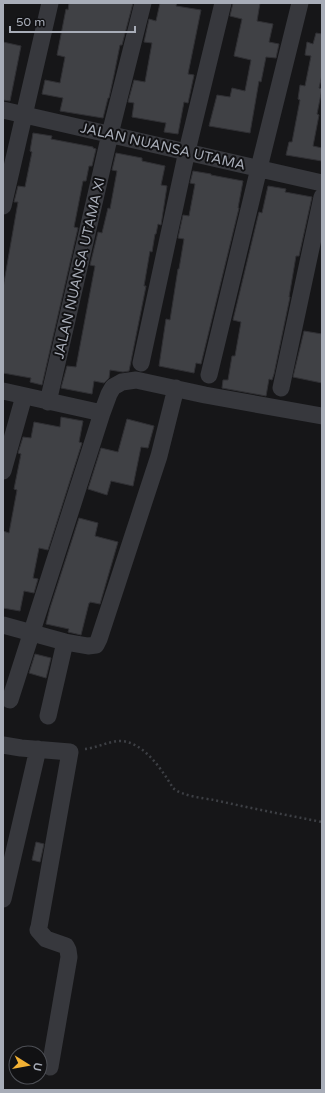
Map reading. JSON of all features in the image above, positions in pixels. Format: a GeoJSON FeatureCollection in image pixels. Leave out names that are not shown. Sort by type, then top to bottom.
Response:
{"type":"FeatureCollection","features":[{"type":"Feature","properties":{"kind":"street"},"geometry":{"type":"LineString","coordinates":[[3,206],[50,3]]}},
{"type":"Feature","properties":{"kind":"street","name":"JALAN NUANSA UTAMA XI"},"geometry":{"type":"LineString","coordinates":[[48,402],[110,134],[143,3]]}},
{"type":"Feature","properties":{"kind":"street"},"geometry":{"type":"LineString","coordinates":[[141,363],[187,151],[223,3]]}},
{"type":"Feature","properties":{"kind":"street"},"geometry":{"type":"LineString","coordinates":[[209,375],[300,3]]}},
{"type":"Feature","properties":{"kind":"street","name":"JALAN NUANSA UTAMA"},"geometry":{"type":"LineString","coordinates":[[3,110],[322,182]]}},
{"type":"Feature","properties":{"kind":"street"},"geometry":{"type":"LineString","coordinates":[[280,388],[322,197]]}},
{"type":"Feature","properties":{"kind":"street"},"geometry":{"type":"LineString","coordinates":[[10,700],[102,413],[110,390],[113,387],[122,382],[136,380],[205,395],[322,416]]}},
{"type":"Feature","properties":{"kind":"street"},"geometry":{"type":"LineString","coordinates":[[3,625],[65,642],[92,646],[96,645],[159,456],[176,388]]}},
{"type":"Feature","properties":{"kind":"street"},"geometry":{"type":"LineString","coordinates":[[3,391],[102,413]]}},
{"type":"Feature","properties":{"kind":"street"},"geometry":{"type":"LineString","coordinates":[[3,472],[24,396]]}},
{"type":"Feature","properties":{"kind":"street"},"geometry":{"type":"LineString","coordinates":[[48,716],[65,642]]}},
{"type":"Feature","properties":{"kind":"street"},"geometry":{"type":"LineString","coordinates":[[3,745],[38,750],[70,752],[38,927],[38,930],[46,939],[66,946],[69,956],[50,1067]]}},
{"type":"Feature","properties":{"kind":"street"},"geometry":{"type":"LineString","coordinates":[[3,899],[38,750]]}},
{"type":"Feature","properties":{"kind":"path"},"geometry":{"type":"LineString","coordinates":[[70,752],[118,741],[132,743],[152,758],[176,791],[265,812],[322,822]]}},
{"type":"Feature","properties":{"kind":"building"},"geometry":{"type":"Polygon","coordinates":[[[69,3],[133,3],[122,45],[120,45],[109,98],[103,118],[60,111],[63,98],[42,94],[45,80],[60,83],[65,57],[57,55],[66,9],[68,10],[69,3]]]}},
{"type":"Feature","properties":{"kind":"building"},"geometry":{"type":"Polygon","coordinates":[[[160,3],[177,3],[176,6],[201,10],[188,74],[194,75],[188,103],[184,102],[178,134],[164,132],[166,123],[132,117],[134,103],[128,102],[134,80],[145,82],[152,43],[144,42],[149,19],[156,21],[160,3]]]}},
{"type":"Feature","properties":{"kind":"building"},"geometry":{"type":"Polygon","coordinates":[[[233,3],[260,3],[257,21],[273,24],[269,42],[279,44],[276,58],[266,57],[261,82],[259,81],[250,133],[209,126],[217,95],[230,97],[232,88],[245,91],[251,60],[234,56],[242,19],[230,16],[233,3]]]}},
{"type":"Feature","properties":{"kind":"building"},"geometry":{"type":"Polygon","coordinates":[[[316,33],[322,34],[322,75],[319,88],[322,89],[313,146],[322,148],[322,161],[286,155],[289,142],[292,142],[300,100],[298,99],[300,85],[305,86],[311,56],[305,55],[307,42],[313,44],[316,33]]]}},
{"type":"Feature","properties":{"kind":"building"},"geometry":{"type":"Polygon","coordinates":[[[3,42],[21,46],[10,101],[3,100],[3,42]]]}},
{"type":"Feature","properties":{"kind":"building"},"geometry":{"type":"Polygon","coordinates":[[[33,133],[52,136],[51,139],[93,147],[96,149],[92,166],[89,166],[86,181],[83,181],[74,227],[78,228],[42,385],[30,382],[31,378],[3,373],[3,288],[18,202],[14,202],[18,186],[25,187],[32,152],[30,151],[33,133]]]}},
{"type":"Feature","properties":{"kind":"building"},"geometry":{"type":"Polygon","coordinates":[[[116,153],[142,158],[142,161],[165,166],[161,185],[167,186],[161,225],[158,224],[152,252],[150,251],[144,286],[146,286],[129,371],[123,372],[110,370],[109,378],[104,383],[94,381],[92,394],[61,388],[67,366],[76,367],[95,266],[90,265],[98,232],[102,233],[108,208],[110,209],[117,171],[112,170],[116,153]]]}},
{"type":"Feature","properties":{"kind":"building"},"geometry":{"type":"Polygon","coordinates":[[[193,171],[243,181],[239,208],[201,364],[196,363],[194,373],[159,366],[166,319],[170,320],[184,239],[178,238],[183,215],[189,216],[195,184],[190,183],[193,171]]]}},
{"type":"Feature","properties":{"kind":"building"},"geometry":{"type":"Polygon","coordinates":[[[268,186],[286,189],[285,192],[312,197],[299,256],[296,256],[290,297],[274,374],[272,380],[269,379],[266,396],[222,388],[223,380],[228,380],[232,356],[235,356],[241,322],[233,320],[259,212],[262,213],[268,186]]]}},
{"type":"Feature","properties":{"kind":"building"},"geometry":{"type":"Polygon","coordinates":[[[304,331],[322,334],[322,383],[293,377],[304,331]]]}},
{"type":"Feature","properties":{"kind":"building"},"geometry":{"type":"Polygon","coordinates":[[[61,417],[83,421],[79,442],[82,443],[48,550],[39,548],[33,578],[38,579],[34,593],[24,591],[20,611],[3,608],[3,531],[9,533],[17,490],[14,489],[21,454],[18,453],[23,437],[31,438],[34,422],[60,427],[61,417]]]}},
{"type":"Feature","properties":{"kind":"building"},"geometry":{"type":"Polygon","coordinates":[[[127,419],[154,426],[148,448],[141,447],[133,486],[111,481],[107,495],[88,489],[101,448],[118,452],[127,419]]]}},
{"type":"Feature","properties":{"kind":"building"},"geometry":{"type":"Polygon","coordinates":[[[79,518],[98,523],[95,536],[118,542],[100,604],[89,603],[81,635],[68,632],[69,629],[46,624],[79,518]]]}},
{"type":"Feature","properties":{"kind":"building"},"geometry":{"type":"Polygon","coordinates":[[[35,654],[51,658],[46,678],[29,673],[35,654]]]}},
{"type":"Feature","properties":{"kind":"building"},"geometry":{"type":"Polygon","coordinates":[[[36,842],[44,844],[40,862],[32,860],[36,842]]]}}]}
